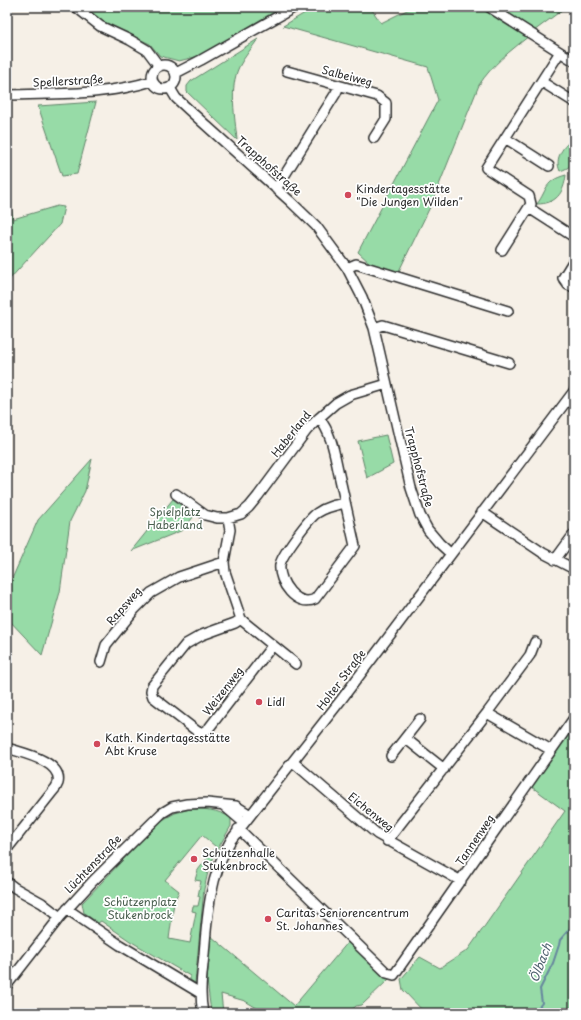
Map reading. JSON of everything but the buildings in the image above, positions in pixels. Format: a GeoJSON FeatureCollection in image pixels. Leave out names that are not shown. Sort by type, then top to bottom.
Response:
{"type":"FeatureCollection","features":[{"type":"Feature","properties":{"kind":"street"},"geometry":{"type":"LineString","coordinates":[[76,7],[100,26],[147,50],[159,66]]}},
{"type":"Feature","properties":{"kind":"street"},"geometry":{"type":"LineString","coordinates":[[176,73],[208,57],[295,7]]}},
{"type":"Feature","properties":{"kind":"street"},"geometry":{"type":"LineString","coordinates":[[489,7],[574,61]]}},
{"type":"Feature","properties":{"kind":"street"},"geometry":{"type":"LineString","coordinates":[[502,250],[531,204],[529,196],[486,168],[560,52]]}},
{"type":"Feature","properties":{"kind":"street"},"geometry":{"type":"LineString","coordinates":[[165,65],[171,67],[176,73],[177,78],[170,88],[163,89],[156,87],[152,82],[153,71],[159,66],[165,65]]}},
{"type":"Feature","properties":{"kind":"street","name":"Salbeiweg"},"geometry":{"type":"LineString","coordinates":[[287,71],[377,96],[386,104],[386,119],[374,138]]}},
{"type":"Feature","properties":{"kind":"street","name":"Spellerstraße"},"geometry":{"type":"LineString","coordinates":[[7,95],[98,93],[152,82]]}},
{"type":"Feature","properties":{"kind":"street"},"geometry":{"type":"LineString","coordinates":[[542,82],[574,102]]}},
{"type":"Feature","properties":{"kind":"street"},"geometry":{"type":"LineString","coordinates":[[276,188],[339,86]]}},
{"type":"Feature","properties":{"kind":"street","name":"Trapphofstraße"},"geometry":{"type":"LineString","coordinates":[[170,88],[176,98],[316,226],[347,268],[362,297],[374,328],[411,488],[420,515],[428,530],[451,554]]}},
{"type":"Feature","properties":{"kind":"street"},"geometry":{"type":"LineString","coordinates":[[505,138],[549,166]]}},
{"type":"Feature","properties":{"kind":"street"},"geometry":{"type":"LineString","coordinates":[[529,208],[574,237]]}},
{"type":"Feature","properties":{"kind":"street"},"geometry":{"type":"LineString","coordinates":[[574,260],[563,278],[568,285],[574,287]]}},
{"type":"Feature","properties":{"kind":"street"},"geometry":{"type":"LineString","coordinates":[[347,268],[356,264],[508,311]]}},
{"type":"Feature","properties":{"kind":"street"},"geometry":{"type":"LineString","coordinates":[[374,328],[383,325],[509,363]]}},
{"type":"Feature","properties":{"kind":"street","name":"Haberland"},"geometry":{"type":"LineString","coordinates":[[176,494],[205,516],[228,518],[240,514],[249,507],[307,430],[319,418],[336,403],[350,395],[387,384]]}},
{"type":"Feature","properties":{"kind":"street","name":"Holter Straße"},"geometry":{"type":"LineString","coordinates":[[203,1013],[200,993],[206,922],[216,872],[224,850],[240,826],[293,762],[574,391]]}},
{"type":"Feature","properties":{"kind":"street"},"geometry":{"type":"LineString","coordinates":[[319,418],[326,428],[332,444],[355,546],[315,599],[305,602],[294,595],[284,585],[280,574],[280,564],[283,555],[314,514],[324,508],[345,503]]}},
{"type":"Feature","properties":{"kind":"street"},"geometry":{"type":"LineString","coordinates":[[482,512],[543,553],[574,569]]}},
{"type":"Feature","properties":{"kind":"street"},"geometry":{"type":"LineString","coordinates":[[228,518],[230,530],[224,562],[225,572],[241,618],[272,646],[296,664]]}},
{"type":"Feature","properties":{"kind":"street"},"geometry":{"type":"LineString","coordinates":[[555,560],[574,534]]}},
{"type":"Feature","properties":{"kind":"street","name":"Rapsweg"},"geometry":{"type":"LineString","coordinates":[[101,662],[106,645],[134,609],[151,592],[179,577],[224,562]]}},
{"type":"Feature","properties":{"kind":"street","name":"Weizenweg"},"geometry":{"type":"LineString","coordinates":[[241,618],[235,623],[202,635],[186,644],[152,686],[151,691],[153,697],[198,732],[203,732],[209,728],[272,646]]}},
{"type":"Feature","properties":{"kind":"street"},"geometry":{"type":"LineString","coordinates":[[387,841],[487,713],[530,655],[535,642]]}},
{"type":"Feature","properties":{"kind":"street"},"geometry":{"type":"LineString","coordinates":[[487,713],[551,750]]}},
{"type":"Feature","properties":{"kind":"street","name":"Tannenweg"},"geometry":{"type":"LineString","coordinates":[[240,826],[244,834],[387,973],[394,975],[574,718]]}},
{"type":"Feature","properties":{"kind":"street"},"geometry":{"type":"LineString","coordinates":[[390,756],[420,719]]}},
{"type":"Feature","properties":{"kind":"street"},"geometry":{"type":"LineString","coordinates":[[405,738],[444,769]]}},
{"type":"Feature","properties":{"kind":"street"},"geometry":{"type":"LineString","coordinates":[[7,748],[46,761],[58,775],[58,782],[53,791],[7,849]]}},
{"type":"Feature","properties":{"kind":"street","name":"Eichenweg"},"geometry":{"type":"LineString","coordinates":[[293,762],[377,834],[387,841],[461,881]]}},
{"type":"Feature","properties":{"kind":"street","name":"Lüchtenstraße"},"geometry":{"type":"LineString","coordinates":[[7,985],[67,909],[93,881],[162,813],[172,807],[195,803],[236,806],[250,814]]}},
{"type":"Feature","properties":{"kind":"street"},"geometry":{"type":"LineString","coordinates":[[222,804],[240,826]]}},
{"type":"Feature","properties":{"kind":"street"},"geometry":{"type":"LineString","coordinates":[[7,882],[42,903],[60,917]]}},
{"type":"Feature","properties":{"kind":"street"},"geometry":{"type":"LineString","coordinates":[[67,909],[120,944],[200,993]]}},
{"type":"Feature","properties":{"kind":"green space"},"geometry":{"type":"Polygon","coordinates":[[[85,7],[282,7],[199,56],[179,61],[160,56],[150,44],[103,22],[85,7]]]}},
{"type":"Feature","properties":{"kind":"green space"},"geometry":{"type":"Polygon","coordinates":[[[315,7],[370,7],[381,23],[413,7],[485,7],[529,36],[508,53],[479,85],[431,205],[398,273],[372,265],[358,252],[438,100],[428,67],[283,26],[315,7]]]}},
{"type":"Feature","properties":{"kind":"green space"},"geometry":{"type":"Polygon","coordinates":[[[502,7],[566,7],[534,31],[500,9],[502,7]]]}},
{"type":"Feature","properties":{"kind":"green space"},"geometry":{"type":"Polygon","coordinates":[[[258,39],[241,63],[234,84],[233,93],[237,140],[187,92],[187,86],[191,81],[258,39]]]}},
{"type":"Feature","properties":{"kind":"green space"},"geometry":{"type":"Polygon","coordinates":[[[96,102],[77,174],[62,176],[38,106],[96,102]]]}},
{"type":"Feature","properties":{"kind":"green space"},"geometry":{"type":"Polygon","coordinates":[[[574,138],[575,154],[573,162],[566,169],[560,171],[558,166],[559,157],[566,145],[574,138]]]}},
{"type":"Feature","properties":{"kind":"green space"},"geometry":{"type":"Polygon","coordinates":[[[566,175],[561,192],[554,200],[537,204],[550,183],[559,177],[566,175]]]}},
{"type":"Feature","properties":{"kind":"green space"},"geometry":{"type":"Polygon","coordinates":[[[57,206],[64,207],[60,224],[7,282],[7,207],[11,207],[13,219],[57,206]]]}},
{"type":"Feature","properties":{"kind":"green space"},"geometry":{"type":"Polygon","coordinates":[[[386,435],[393,464],[367,478],[358,441],[386,435]]]}},
{"type":"Feature","properties":{"kind":"green space"},"geometry":{"type":"Polygon","coordinates":[[[92,459],[85,491],[70,521],[60,592],[42,655],[7,618],[7,590],[38,520],[92,459]]]}},
{"type":"Feature","properties":{"kind":"green space","name":"Spielplatz Haberland"},"geometry":{"type":"Polygon","coordinates":[[[173,499],[194,516],[183,530],[131,551],[173,499]]]}},
{"type":"Feature","properties":{"kind":"green space"},"geometry":{"type":"Polygon","coordinates":[[[574,711],[574,1013],[425,1013],[403,990],[401,979],[420,957],[440,968],[468,950],[565,811],[525,782],[574,711]]]}},
{"type":"Feature","properties":{"kind":"green space","name":"Schützenplatz Stukenbrock"},"geometry":{"type":"Polygon","coordinates":[[[190,809],[206,809],[216,811],[231,818],[231,826],[217,850],[209,868],[204,889],[195,983],[190,980],[190,976],[130,941],[101,921],[98,923],[84,913],[82,903],[159,822],[175,813],[190,809]],[[202,835],[165,880],[179,891],[174,902],[169,939],[190,943],[196,912],[192,911],[193,906],[198,906],[200,897],[198,896],[201,881],[195,880],[198,870],[216,847],[202,835]]]}},
{"type":"Feature","properties":{"kind":"green space"},"geometry":{"type":"Polygon","coordinates":[[[211,936],[294,1006],[349,941],[389,979],[362,1005],[356,1006],[348,1013],[265,1013],[245,1001],[221,994],[223,1013],[211,1013],[207,980],[211,936]]]}},
{"type":"Feature","properties":{"kind":"waterway","name":"Ölbach"},"geometry":{"type":"LineString","coordinates":[[534,1013],[542,1003],[540,989],[553,963],[560,940],[574,923]]}},
{"type":"Feature","properties":{"kind":"place","name":"Kindertagesstätte \"Die Jungen Wilden\""},"geometry":{"type":"Point","coordinates":[348,195]}},
{"type":"Feature","properties":{"kind":"place","name":"Lidl"},"geometry":{"type":"Point","coordinates":[259,702]}},
{"type":"Feature","properties":{"kind":"place","name":"Kath. Kindertagesstätte Abt Kruse"},"geometry":{"type":"Point","coordinates":[97,744]}},
{"type":"Feature","properties":{"kind":"place","name":"Schützenhalle Stukenbrock"},"geometry":{"type":"Point","coordinates":[194,859]}},
{"type":"Feature","properties":{"kind":"place","name":"Caritas Seniorencentrum St. Johannes"},"geometry":{"type":"Point","coordinates":[268,919]}}]}
